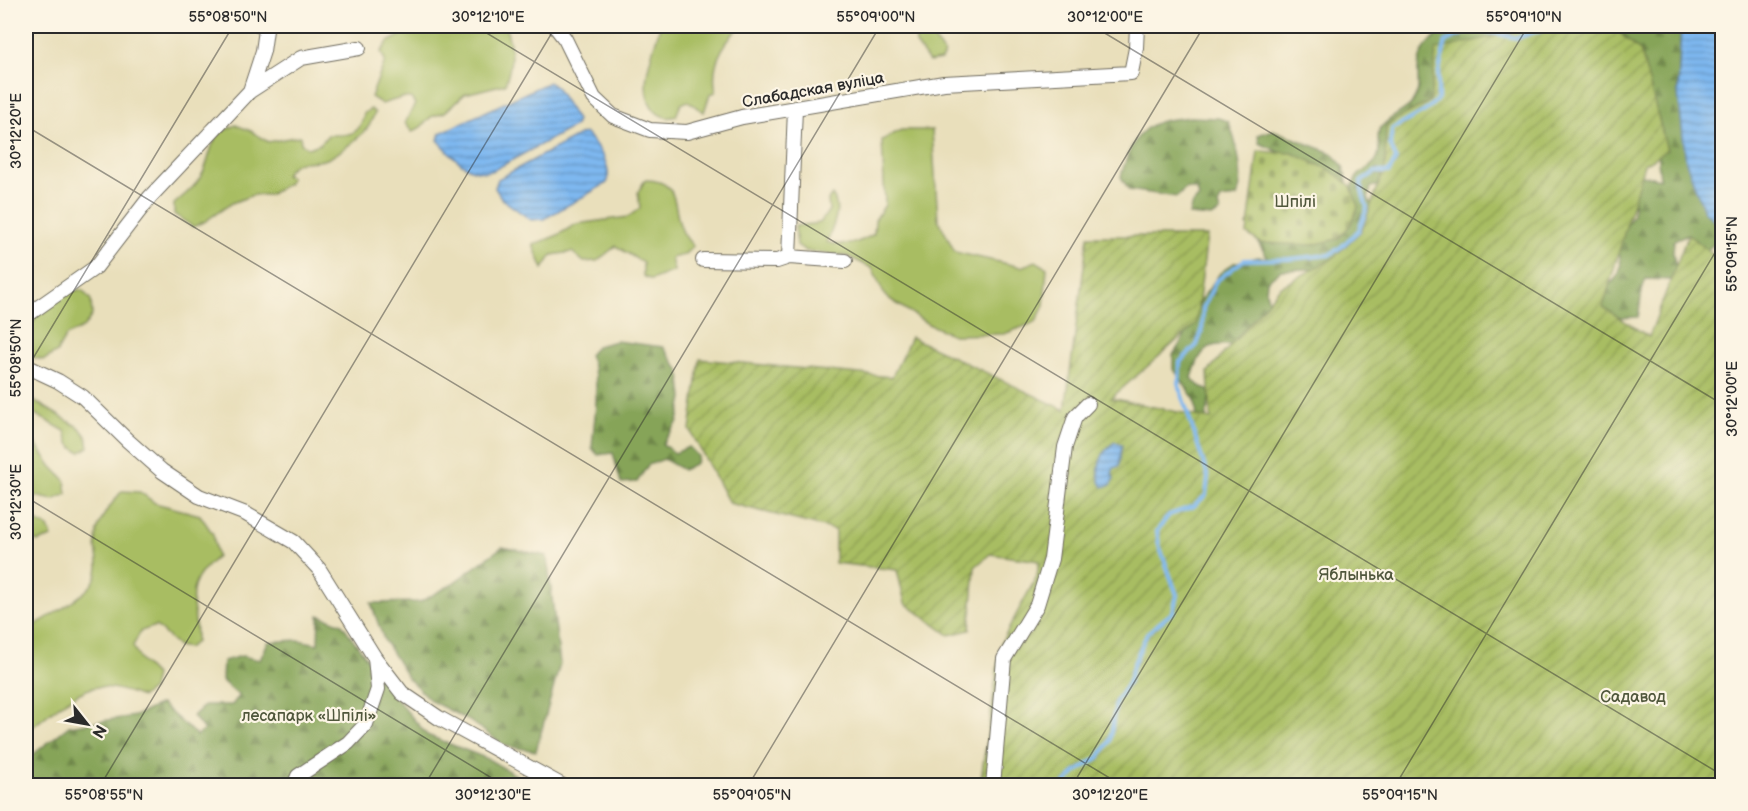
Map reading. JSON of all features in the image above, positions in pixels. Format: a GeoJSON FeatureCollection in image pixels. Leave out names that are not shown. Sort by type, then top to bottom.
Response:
{"type":"FeatureCollection","features":[{"type":"Feature","properties":{"kind":"street"},"geometry":{"type":"LineString","coordinates":[[250,91],[263,51],[266,30],[261,26]]}},
{"type":"Feature","properties":{"kind":"street","name":"Слабадская вуліца"},"geometry":{"type":"LineString","coordinates":[[555,26],[565,39],[594,98],[613,116],[650,130],[687,132],[742,117],[944,83],[1131,73],[1137,26]]}},
{"type":"Feature","properties":{"kind":"street"},"geometry":{"type":"LineString","coordinates":[[26,316],[96,267],[150,197],[250,91],[301,58],[359,48]]}},
{"type":"Feature","properties":{"kind":"street"},"geometry":{"type":"LineString","coordinates":[[789,257],[795,109]]}},
{"type":"Feature","properties":{"kind":"street"},"geometry":{"type":"LineString","coordinates":[[703,260],[777,261],[789,257],[845,261]]}},
{"type":"Feature","properties":{"kind":"street"},"geometry":{"type":"LineString","coordinates":[[26,366],[58,381],[83,397],[162,471],[200,496],[246,514],[294,542],[320,569],[375,658],[402,693],[439,718],[563,786]]}},
{"type":"Feature","properties":{"kind":"street"},"geometry":{"type":"LineString","coordinates":[[993,786],[1004,659],[1037,604],[1051,559],[1065,447],[1075,417],[1088,404]]}},
{"type":"Feature","properties":{"kind":"street"},"geometry":{"type":"LineString","coordinates":[[294,786],[298,776],[348,742],[366,724],[378,689],[375,658]]}},
{"type":"Feature","properties":{"kind":"green space"},"geometry":{"type":"Polygon","coordinates":[[[412,26],[505,26],[511,55],[505,84],[465,94],[445,112],[431,117],[412,132],[405,123],[415,104],[411,98],[401,98],[382,104],[371,97],[385,61],[381,52],[388,42],[412,29],[412,26]]]}},
{"type":"Feature","properties":{"kind":"green space"},"geometry":{"type":"Polygon","coordinates":[[[660,26],[740,26],[719,56],[715,73],[716,92],[710,94],[704,112],[688,101],[681,104],[676,116],[665,117],[655,111],[649,102],[646,81],[660,26]]]}},
{"type":"Feature","properties":{"kind":"green space"},"geometry":{"type":"Polygon","coordinates":[[[915,26],[932,26],[931,35],[944,54],[941,60],[929,62],[916,44],[915,26]]]}},
{"type":"Feature","properties":{"kind":"green space"},"geometry":{"type":"Polygon","coordinates":[[[1460,26],[1493,26],[1507,37],[1391,182],[1371,187],[1368,198],[1376,214],[1366,242],[1315,269],[1281,270],[1267,281],[1266,291],[1271,312],[1243,346],[1215,346],[1204,352],[1192,378],[1198,385],[1210,392],[1206,418],[1197,417],[1195,400],[1173,368],[1173,355],[1194,321],[1201,300],[1220,273],[1234,263],[1258,257],[1268,258],[1247,225],[1291,157],[1259,143],[1258,135],[1273,130],[1331,153],[1343,166],[1353,205],[1356,178],[1373,164],[1378,156],[1380,129],[1415,99],[1419,63],[1425,48],[1437,36],[1460,26]]]}},
{"type":"Feature","properties":{"kind":"green space","name":"Яблынька"},"geometry":{"type":"Polygon","coordinates":[[[1538,26],[1612,26],[1641,52],[1667,150],[1644,164],[1603,307],[1649,337],[1688,234],[1722,262],[1722,785],[980,785],[1001,643],[1037,576],[1039,561],[990,554],[975,567],[970,630],[949,635],[905,603],[897,570],[835,563],[835,530],[729,503],[690,430],[700,359],[892,377],[911,337],[1065,410],[1088,236],[1207,236],[1196,324],[1111,398],[1211,419],[1208,372],[1280,287],[1332,259],[1362,230],[1385,167],[1386,125],[1430,101],[1436,50],[1538,26]]]}},
{"type":"Feature","properties":{"kind":"green space"},"geometry":{"type":"Polygon","coordinates":[[[1583,26],[1681,26],[1678,93],[1704,211],[1721,227],[1714,244],[1706,251],[1688,234],[1674,240],[1673,252],[1677,275],[1671,280],[1646,279],[1638,317],[1619,318],[1597,304],[1599,293],[1613,281],[1620,271],[1617,242],[1633,215],[1638,174],[1660,179],[1657,151],[1583,26]]]}},
{"type":"Feature","properties":{"kind":"green space"},"geometry":{"type":"Polygon","coordinates":[[[371,109],[375,113],[369,126],[356,139],[327,159],[294,165],[285,175],[291,177],[289,183],[269,195],[253,195],[232,203],[193,227],[174,214],[174,204],[199,179],[214,142],[227,129],[236,125],[268,142],[300,136],[301,143],[308,148],[320,144],[328,135],[342,135],[356,131],[360,127],[364,113],[371,109]]]}},
{"type":"Feature","properties":{"kind":"green space"},"geometry":{"type":"Polygon","coordinates":[[[1218,118],[1228,121],[1237,148],[1240,189],[1237,197],[1221,199],[1218,205],[1220,212],[1212,217],[1189,215],[1191,206],[1199,197],[1197,190],[1186,188],[1177,197],[1129,190],[1121,177],[1131,148],[1145,129],[1170,119],[1218,118]]]}},
{"type":"Feature","properties":{"kind":"green space"},"geometry":{"type":"Polygon","coordinates":[[[901,130],[932,130],[938,219],[955,252],[1021,267],[1036,261],[1047,268],[1044,306],[1036,322],[1004,334],[953,335],[928,324],[885,296],[872,268],[847,256],[806,251],[797,245],[795,226],[820,223],[829,210],[828,200],[832,195],[837,212],[827,242],[839,245],[851,244],[874,234],[875,220],[885,205],[882,140],[901,130]]]}},
{"type":"Feature","properties":{"kind":"green space","name":"Шпілі"},"geometry":{"type":"Polygon","coordinates":[[[1258,151],[1292,153],[1330,170],[1351,186],[1358,207],[1351,224],[1338,239],[1312,245],[1261,243],[1247,234],[1258,151]]]}},
{"type":"Feature","properties":{"kind":"green space"},"geometry":{"type":"Polygon","coordinates":[[[645,180],[657,181],[671,190],[679,222],[693,246],[684,255],[671,258],[674,271],[651,280],[643,276],[643,263],[616,246],[597,261],[584,262],[572,252],[552,255],[543,269],[533,245],[558,235],[576,224],[628,217],[640,208],[638,192],[645,180]]]}},
{"type":"Feature","properties":{"kind":"green space"},"geometry":{"type":"Polygon","coordinates":[[[71,290],[82,290],[91,300],[92,315],[84,327],[66,336],[57,352],[44,360],[26,356],[26,322],[71,290]]]}},
{"type":"Feature","properties":{"kind":"green space"},"geometry":{"type":"Polygon","coordinates":[[[616,341],[663,347],[680,371],[683,398],[678,422],[662,444],[675,453],[689,447],[698,456],[696,463],[683,470],[664,459],[648,465],[637,482],[621,483],[613,453],[598,455],[592,448],[596,389],[589,355],[597,346],[616,341]]]}},
{"type":"Feature","properties":{"kind":"green space"},"geometry":{"type":"Polygon","coordinates":[[[26,396],[80,428],[87,437],[89,447],[81,452],[74,449],[65,431],[26,409],[26,396]]]}},
{"type":"Feature","properties":{"kind":"green space"},"geometry":{"type":"Polygon","coordinates":[[[26,436],[32,439],[52,467],[65,480],[67,494],[53,500],[26,494],[26,436]]]}},
{"type":"Feature","properties":{"kind":"green space"},"geometry":{"type":"Polygon","coordinates":[[[122,491],[140,492],[155,503],[200,515],[213,534],[217,557],[205,568],[194,587],[196,642],[188,648],[178,646],[156,626],[141,631],[133,646],[141,661],[155,675],[152,689],[142,697],[110,688],[92,688],[65,701],[26,732],[26,630],[73,601],[94,581],[98,567],[96,537],[100,522],[122,491]]]}},
{"type":"Feature","properties":{"kind":"green space"},"geometry":{"type":"Polygon","coordinates":[[[26,516],[48,527],[52,537],[38,542],[26,536],[26,516]]]}},
{"type":"Feature","properties":{"kind":"green space"},"geometry":{"type":"Polygon","coordinates":[[[502,547],[547,556],[560,664],[536,751],[506,746],[468,720],[431,701],[408,678],[384,640],[371,603],[420,602],[449,586],[502,547]]]}},
{"type":"Feature","properties":{"kind":"green space","name":"лесапарк «Шпілі»"},"geometry":{"type":"Polygon","coordinates":[[[319,615],[342,624],[394,696],[427,735],[488,759],[519,777],[524,785],[26,786],[26,760],[69,726],[135,716],[161,704],[197,736],[204,730],[193,716],[205,705],[232,705],[239,696],[222,681],[223,661],[242,656],[260,660],[268,642],[298,640],[318,644],[319,615]]]}},
{"type":"Feature","properties":{"kind":"water"},"geometry":{"type":"Polygon","coordinates":[[[1681,26],[1722,26],[1722,228],[1704,211],[1686,162],[1678,93],[1681,26]]]}},
{"type":"Feature","properties":{"kind":"water"},"geometry":{"type":"Polygon","coordinates":[[[549,82],[556,87],[577,120],[575,126],[492,171],[475,171],[468,168],[438,140],[440,133],[549,82]]]}},
{"type":"Feature","properties":{"kind":"water"},"geometry":{"type":"Polygon","coordinates":[[[585,133],[606,163],[607,183],[544,219],[531,220],[502,199],[495,188],[498,179],[585,133]]]}},
{"type":"Feature","properties":{"kind":"water"},"geometry":{"type":"Polygon","coordinates":[[[1115,442],[1122,445],[1119,466],[1114,468],[1112,473],[1114,479],[1111,485],[1103,487],[1099,475],[1100,462],[1106,450],[1115,442]]]}},
{"type":"Feature","properties":{"kind":"waterway"},"geometry":{"type":"LineString","coordinates":[[1062,786],[1076,772],[1099,757],[1110,741],[1116,701],[1128,683],[1147,633],[1173,612],[1177,595],[1159,545],[1157,531],[1169,515],[1194,506],[1206,495],[1208,477],[1179,386],[1180,362],[1197,345],[1202,331],[1203,308],[1216,281],[1244,260],[1329,255],[1341,247],[1359,230],[1367,208],[1361,182],[1375,172],[1389,172],[1396,159],[1390,144],[1392,129],[1425,111],[1438,99],[1438,75],[1446,41],[1474,29],[1517,38],[1543,29],[1545,26]]}},
{"type":"Feature","properties":{"kind":"park label","name":"Садавод"},"geometry":{"type":"Point","coordinates":[1633,696]}}]}
